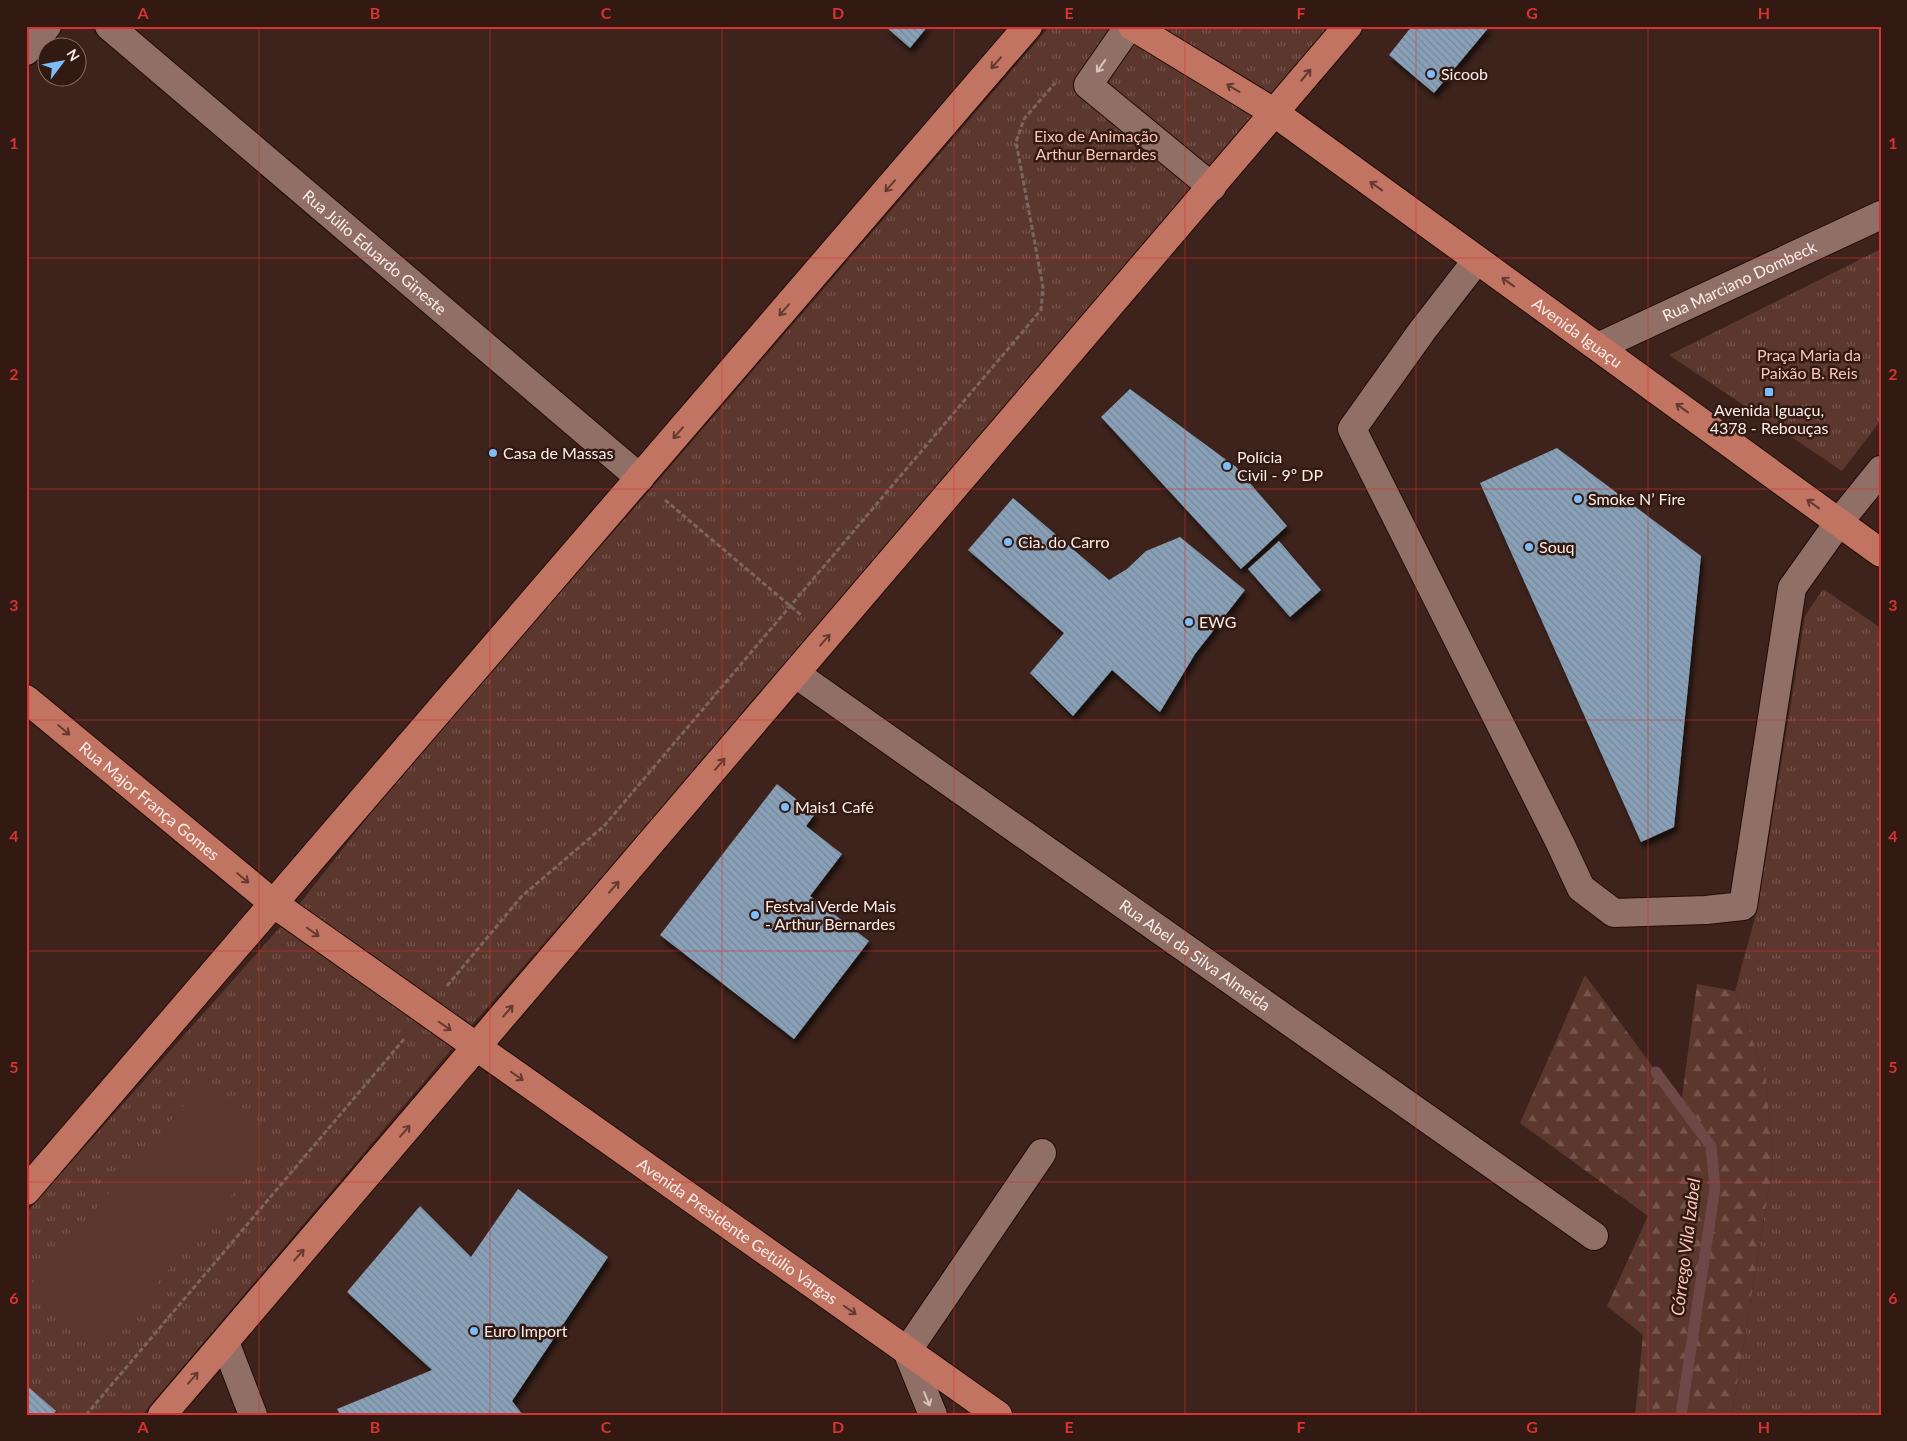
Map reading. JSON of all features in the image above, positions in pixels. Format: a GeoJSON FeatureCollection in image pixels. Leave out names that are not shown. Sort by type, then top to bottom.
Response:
{"type":"FeatureCollection","features":[{"type":"Feature","properties":{"kind":"main road"},"geometry":{"type":"LineString","coordinates":[[26,1191],[1028,26]]}},
{"type":"Feature","properties":{"kind":"main road","name":"Avenida Iguaçu"},"geometry":{"type":"LineString","coordinates":[[1131,26],[1275,113],[1881,553]]}},
{"type":"Feature","properties":{"kind":"main road"},"geometry":{"type":"LineString","coordinates":[[162,1415],[1348,26]]}},
{"type":"Feature","properties":{"kind":"main road","name":"Rua Major França Gomes"},"geometry":{"type":"LineString","coordinates":[[26,699],[273,903],[477,1048]]}},
{"type":"Feature","properties":{"kind":"main road","name":"Avenida Presidente Getúlio Vargas"},"geometry":{"type":"LineString","coordinates":[[477,1048],[998,1415]]}},
{"type":"Feature","properties":{"kind":"street"},"geometry":{"type":"LineString","coordinates":[[26,51],[47,26]]}},
{"type":"Feature","properties":{"kind":"street","name":"Rua Júlio Eduardo Gineste"},"geometry":{"type":"LineString","coordinates":[[109,26],[640,478]]}},
{"type":"Feature","properties":{"kind":"street"},"geometry":{"type":"LineString","coordinates":[[1131,26],[1088,85],[1212,187]]}},
{"type":"Feature","properties":{"kind":"street","name":"Rua Marciano Dombeck"},"geometry":{"type":"LineString","coordinates":[[1598,347],[1881,215]]}},
{"type":"Feature","properties":{"kind":"street"},"geometry":{"type":"LineString","coordinates":[[1477,260],[1422,331],[1352,429],[1581,888],[1614,913],[1706,910],[1742,906],[1792,588],[1838,522],[1881,470]]}},
{"type":"Feature","properties":{"kind":"street","name":"Rua Abel da Silva Almeida"},"geometry":{"type":"LineString","coordinates":[[796,674],[1594,1236]]}},
{"type":"Feature","properties":{"kind":"street"},"geometry":{"type":"LineString","coordinates":[[933,1415],[907,1351],[1042,1153]]}},
{"type":"Feature","properties":{"kind":"street"},"geometry":{"type":"LineString","coordinates":[[225,1342],[253,1415]]}},
{"type":"Feature","properties":{"kind":"path"},"geometry":{"type":"LineString","coordinates":[[475,952],[521,897],[604,826],[1041,310],[1043,287],[1016,142],[1024,119],[1060,76]]}},
{"type":"Feature","properties":{"kind":"path"},"geometry":{"type":"LineString","coordinates":[[640,478],[827,637]]}},
{"type":"Feature","properties":{"kind":"path"},"geometry":{"type":"LineString","coordinates":[[86,1415],[389,1057]]}},
{"type":"Feature","properties":{"kind":"green space","name":"Eixo de Animação Arthur Bernardes"},"geometry":{"type":"Polygon","coordinates":[[[1050,26],[1346,26],[472,1025],[142,1415],[26,1415],[26,1213],[290,916],[411,762],[651,489],[1050,26]]]}},
{"type":"Feature","properties":{"kind":"green space","name":"Praça Maria da Paixão B. Reis"},"geometry":{"type":"Polygon","coordinates":[[[1881,249],[1881,420],[1842,471],[1669,355],[1881,249]]]}},
{"type":"Feature","properties":{"kind":"green space"},"geometry":{"type":"Polygon","coordinates":[[[1823,589],[1881,628],[1881,1415],[1732,1415],[1773,1163],[1766,1078],[1735,991],[1758,906],[1805,616],[1823,589]]]}},
{"type":"Feature","properties":{"kind":"green space"},"geometry":{"type":"Polygon","coordinates":[[[1585,975],[1681,1105],[1697,984],[1735,991],[1766,1078],[1773,1163],[1732,1415],[1635,1415],[1643,1335],[1607,1306],[1648,1216],[1520,1123],[1585,975]]]}},
{"type":"Feature","properties":{"kind":"green space"},"geometry":{"type":"Polygon","coordinates":[[[200,1086],[272,1147],[98,1353],[26,1291],[200,1086]]]}},
{"type":"Feature","properties":{"kind":"building"},"geometry":{"type":"Polygon","coordinates":[[[885,26],[928,26],[910,48],[885,26]]]}},
{"type":"Feature","properties":{"kind":"building","name":"Sicoob"},"geometry":{"type":"Polygon","coordinates":[[[1412,26],[1490,26],[1434,93],[1389,55],[1412,26]]]}},
{"type":"Feature","properties":{"kind":"building"},"geometry":{"type":"Polygon","coordinates":[[[1130,389],[1236,467],[1287,526],[1241,569],[1101,417],[1130,389]]]}},
{"type":"Feature","properties":{"kind":"building"},"geometry":{"type":"Polygon","coordinates":[[[1557,448],[1701,556],[1674,827],[1641,842],[1480,483],[1557,448]]]}},
{"type":"Feature","properties":{"kind":"building"},"geometry":{"type":"Polygon","coordinates":[[[1013,498],[1109,580],[1127,569],[1146,551],[1180,537],[1245,590],[1195,654],[1160,712],[1112,670],[1073,716],[1030,673],[1064,633],[968,550],[1013,498]]]}},
{"type":"Feature","properties":{"kind":"building"},"geometry":{"type":"Polygon","coordinates":[[[1279,541],[1321,590],[1290,617],[1248,569],[1279,541]]]}},
{"type":"Feature","properties":{"kind":"building","name":"Festval Verde Mais - Arthur Bernardes"},"geometry":{"type":"Polygon","coordinates":[[[777,784],[815,814],[806,826],[842,854],[810,896],[869,941],[794,1039],[660,935],[777,784]]]}},
{"type":"Feature","properties":{"kind":"building","name":"Euro Import"},"geometry":{"type":"Polygon","coordinates":[[[518,1189],[608,1257],[512,1401],[523,1415],[340,1415],[337,1409],[432,1370],[347,1292],[420,1206],[471,1257],[518,1189]]]}},
{"type":"Feature","properties":{"kind":"building"},"geometry":{"type":"Polygon","coordinates":[[[26,1385],[56,1411],[52,1415],[26,1415],[26,1385]]]}},
{"type":"Feature","properties":{"kind":"waterway","name":"Córrego Vila Izabel"},"geometry":{"type":"LineString","coordinates":[[1656,1072],[1711,1146],[1715,1187],[1681,1415]]}},
{"type":"Feature","properties":{"kind":"place","name":"Sicoob"},"geometry":{"type":"Point","coordinates":[1431,74]}},
{"type":"Feature","properties":{"kind":"place","name":"Avenida Iguaçu, 4378 - Rebouças"},"geometry":{"type":"Point","coordinates":[1769,392]}},
{"type":"Feature","properties":{"kind":"place","name":"Casa de Massas"},"geometry":{"type":"Point","coordinates":[493,453]}},
{"type":"Feature","properties":{"kind":"place","name":"Polícia Civil - 9º DP"},"geometry":{"type":"Point","coordinates":[1227,466]}},
{"type":"Feature","properties":{"kind":"place","name":"Smoke N’ Fire"},"geometry":{"type":"Point","coordinates":[1578,499]}},
{"type":"Feature","properties":{"kind":"place","name":"Cia. do Carro"},"geometry":{"type":"Point","coordinates":[1008,542]}},
{"type":"Feature","properties":{"kind":"place","name":"Souq"},"geometry":{"type":"Point","coordinates":[1529,547]}},
{"type":"Feature","properties":{"kind":"place","name":"EWG"},"geometry":{"type":"Point","coordinates":[1189,622]}},
{"type":"Feature","properties":{"kind":"place","name":"Mais1 Café"},"geometry":{"type":"Point","coordinates":[785,807]}},
{"type":"Feature","properties":{"kind":"place","name":"Festval Verde Mais - Arthur Bernardes"},"geometry":{"type":"Point","coordinates":[755,915]}},
{"type":"Feature","properties":{"kind":"place","name":"Euro Import"},"geometry":{"type":"Point","coordinates":[474,1331]}}]}
